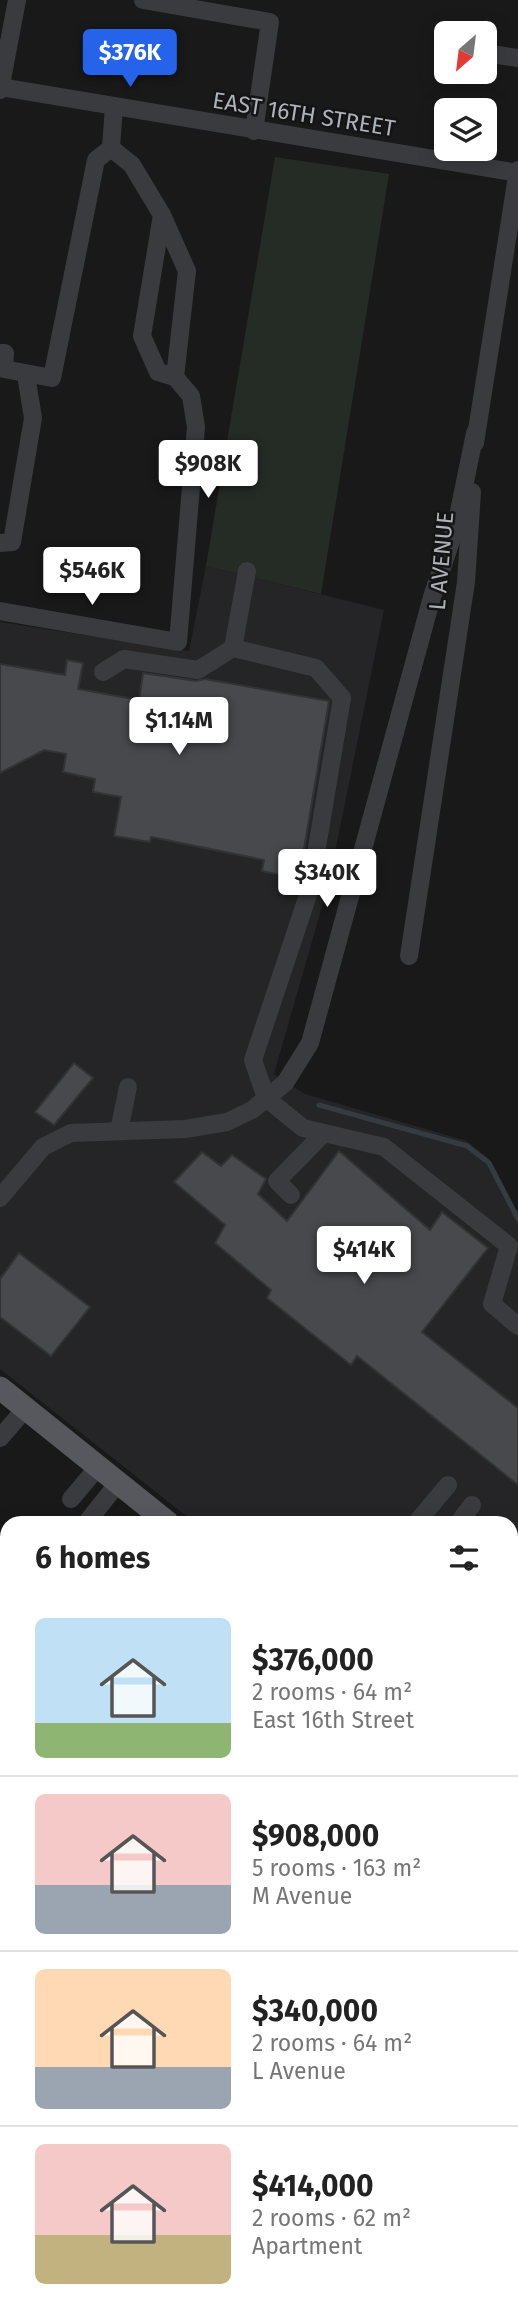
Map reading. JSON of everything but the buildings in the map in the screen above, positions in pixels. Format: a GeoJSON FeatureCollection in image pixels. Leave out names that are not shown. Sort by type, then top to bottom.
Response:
{"type":"FeatureCollection","features":[{"type":"Feature","properties":{"kind":"main road"},"geometry":{"type":"LineString","coordinates":[[0,1388],[159,1516]]}},
{"type":"Feature","properties":{"kind":"street"},"geometry":{"type":"LineString","coordinates":[[143,0],[270,22],[254,131]]}},
{"type":"Feature","properties":{"kind":"street"},"geometry":{"type":"LineString","coordinates":[[0,88],[11,1]]}},
{"type":"Feature","properties":{"kind":"street"},"geometry":{"type":"LineString","coordinates":[[497,55],[518,58]]}},
{"type":"Feature","properties":{"kind":"street","name":"EAST 16TH STREET"},"geometry":{"type":"LineString","coordinates":[[0,88],[518,172]]}},
{"type":"Feature","properties":{"kind":"street"},"geometry":{"type":"LineString","coordinates":[[0,353],[5,353],[4,369],[52,378],[96,160],[111,148],[114,106]]}},
{"type":"Feature","properties":{"kind":"street"},"geometry":{"type":"LineString","coordinates":[[111,148],[132,165],[162,215],[187,271],[174,377]]}},
{"type":"Feature","properties":{"kind":"street","name":"L AVENUE"},"geometry":{"type":"LineString","coordinates":[[409,956],[466,582],[475,433],[518,172]]}},
{"type":"Feature","properties":{"kind":"street"},"geometry":{"type":"LineString","coordinates":[[0,611],[178,642],[196,427],[191,397],[174,377],[158,372],[142,336],[162,215]]}},
{"type":"Feature","properties":{"kind":"street"},"geometry":{"type":"LineString","coordinates":[[0,543],[12,542],[33,418],[26,375]]}},
{"type":"Feature","properties":{"kind":"street"},"geometry":{"type":"LineString","coordinates":[[0,1198],[43,1147],[71,1133],[185,1129],[227,1122],[252,1110],[285,1083],[310,1044],[432,597],[456,526],[475,433]]}},
{"type":"Feature","properties":{"kind":"street"},"geometry":{"type":"LineString","coordinates":[[233,648],[247,571]]}},
{"type":"Feature","properties":{"kind":"street"},"geometry":{"type":"LineString","coordinates":[[103,672],[124,659],[198,670],[233,648],[316,668],[342,698],[310,889],[253,1060],[266,1098],[303,1128],[384,1147],[509,1246],[492,1304],[518,1326]]}},
{"type":"Feature","properties":{"kind":"street"},"geometry":{"type":"LineString","coordinates":[[119,1131],[128,1087]]}},
{"type":"Feature","properties":{"kind":"street"},"geometry":{"type":"LineString","coordinates":[[291,1195],[277,1181],[324,1133]]}},
{"type":"Feature","properties":{"kind":"street"},"geometry":{"type":"LineString","coordinates":[[0,1438],[25,1409]]}},
{"type":"Feature","properties":{"kind":"street"},"geometry":{"type":"LineString","coordinates":[[71,1499],[99,1467]]}},
{"type":"Feature","properties":{"kind":"street"},"geometry":{"type":"LineString","coordinates":[[92,1516],[118,1483]]}},
{"type":"Feature","properties":{"kind":"street"},"geometry":{"type":"LineString","coordinates":[[422,1516],[448,1485]]}},
{"type":"Feature","properties":{"kind":"street"},"geometry":{"type":"LineString","coordinates":[[464,1516],[472,1506]]}},
{"type":"Feature","properties":{"kind":"shaded area"},"geometry":{"type":"Polygon","coordinates":[[[275,157],[389,174],[321,594],[206,566],[275,157]]]}},
{"type":"Feature","properties":{"kind":"shaded area"},"geometry":{"type":"Polygon","coordinates":[[[206,566],[384,610],[329,882],[274,1074],[305,1094],[467,1141],[489,1159],[518,1213],[518,1516],[186,1516],[0,1369],[0,622],[189,651],[206,566]]]}},
{"type":"Feature","properties":{"kind":"waterway"},"geometry":{"type":"LineString","coordinates":[[319,1105],[467,1146],[489,1163],[518,1219]]}}]}
